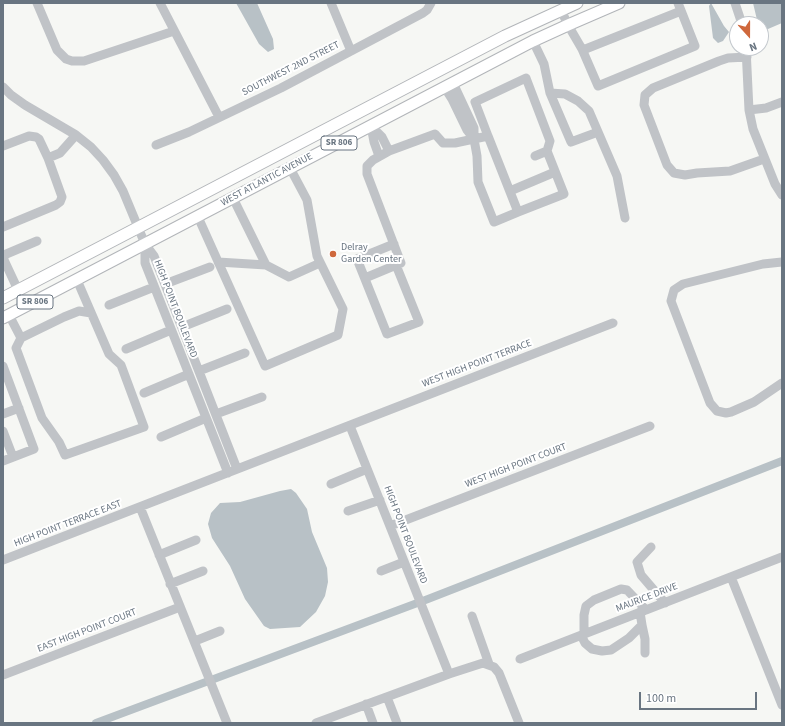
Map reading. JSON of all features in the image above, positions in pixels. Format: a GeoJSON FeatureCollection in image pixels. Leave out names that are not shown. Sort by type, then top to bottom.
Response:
{"type":"FeatureCollection","features":[{"type":"Feature","properties":{"kind":"main road","name":"WEST ATLANTIC AVENUE"},"geometry":{"type":"LineString","coordinates":[[3,298],[505,36],[577,3]]}},
{"type":"Feature","properties":{"kind":"main road","name":"WEST ATLANTIC AVENUE"},"geometry":{"type":"LineString","coordinates":[[6,317],[533,41],[619,3]]}},
{"type":"Feature","properties":{"kind":"main road"},"geometry":{"type":"LineString","coordinates":[[363,110],[371,126]]}},
{"type":"Feature","properties":{"kind":"street"},"geometry":{"type":"LineString","coordinates":[[37,3],[57,50],[66,58],[78,62],[174,31]]}},
{"type":"Feature","properties":{"kind":"street"},"geometry":{"type":"LineString","coordinates":[[160,3],[219,117]]}},
{"type":"Feature","properties":{"kind":"street"},"geometry":{"type":"LineString","coordinates":[[331,3],[351,51]]}},
{"type":"Feature","properties":{"kind":"street","name":"SOUTHWEST 2ND STREET"},"geometry":{"type":"LineString","coordinates":[[156,145],[189,132],[281,88],[423,13],[427,10],[431,3]]}},
{"type":"Feature","properties":{"kind":"street"},"geometry":{"type":"LineString","coordinates":[[735,3],[739,16]]}},
{"type":"Feature","properties":{"kind":"street"},"geometry":{"type":"LineString","coordinates":[[561,10],[583,50],[598,86],[695,46],[680,7],[583,50]]}},
{"type":"Feature","properties":{"kind":"street"},"geometry":{"type":"LineString","coordinates":[[533,41],[544,64],[550,93],[571,142],[598,132]]}},
{"type":"Feature","properties":{"kind":"street"},"geometry":{"type":"LineString","coordinates":[[734,56],[653,88],[645,95],[644,105],[670,170],[679,175],[730,171],[764,159]]}},
{"type":"Feature","properties":{"kind":"street"},"geometry":{"type":"LineString","coordinates":[[746,56],[749,110],[753,129],[764,159],[775,184],[782,195]]}},
{"type":"Feature","properties":{"kind":"street"},"geometry":{"type":"LineString","coordinates":[[449,85],[452,99],[467,130],[474,139],[477,156],[478,182],[494,222],[564,194],[547,151],[550,141],[526,78],[475,102],[518,212]]}},
{"type":"Feature","properties":{"kind":"street"},"geometry":{"type":"LineString","coordinates":[[3,87],[25,105],[76,135],[91,147],[103,160],[123,191],[145,244]]}},
{"type":"Feature","properties":{"kind":"street"},"geometry":{"type":"LineString","coordinates":[[550,93],[565,94],[578,101],[590,111],[617,176],[625,218]]}},
{"type":"Feature","properties":{"kind":"street"},"geometry":{"type":"LineString","coordinates":[[749,110],[766,108],[782,102]]}},
{"type":"Feature","properties":{"kind":"street"},"geometry":{"type":"LineString","coordinates":[[371,126],[382,137],[389,151]]}},
{"type":"Feature","properties":{"kind":"street"},"geometry":{"type":"LineString","coordinates":[[371,126],[374,142],[379,156]]}},
{"type":"Feature","properties":{"kind":"street"},"geometry":{"type":"LineString","coordinates":[[365,278],[401,263],[367,174],[366,170],[370,162],[389,151],[435,134],[443,143],[455,143],[488,136]]}},
{"type":"Feature","properties":{"kind":"street"},"geometry":{"type":"LineString","coordinates":[[48,158],[60,153],[76,135]]}},
{"type":"Feature","properties":{"kind":"street"},"geometry":{"type":"LineString","coordinates":[[3,146],[26,137],[33,136],[41,142],[62,194],[60,202],[56,205],[3,227]]}},
{"type":"Feature","properties":{"kind":"street"},"geometry":{"type":"LineString","coordinates":[[535,156],[547,151]]}},
{"type":"Feature","properties":{"kind":"street"},"geometry":{"type":"LineString","coordinates":[[198,217],[214,265],[265,366],[338,335],[343,308],[317,256],[307,200],[290,168]]}},
{"type":"Feature","properties":{"kind":"street"},"geometry":{"type":"LineString","coordinates":[[510,191],[556,172]]}},
{"type":"Feature","properties":{"kind":"street"},"geometry":{"type":"LineString","coordinates":[[233,198],[266,265]]}},
{"type":"Feature","properties":{"kind":"street"},"geometry":{"type":"LineString","coordinates":[[18,290],[4,260],[4,255],[38,241]]}},
{"type":"Feature","properties":{"kind":"street","name":"HIGH POINT BOULEVARD"},"geometry":{"type":"LineString","coordinates":[[145,244],[154,256],[216,414],[233,471]]}},
{"type":"Feature","properties":{"kind":"street","name":"HIGH POINT BOULEVARD"},"geometry":{"type":"LineString","coordinates":[[145,244],[145,263],[154,287],[206,418],[233,471]]}},
{"type":"Feature","properties":{"kind":"street"},"geometry":{"type":"LineString","coordinates":[[394,244],[357,259],[388,334],[419,322],[396,265]]}},
{"type":"Feature","properties":{"kind":"street"},"geometry":{"type":"LineString","coordinates":[[782,262],[763,264],[678,287],[671,295],[672,306],[710,403],[717,411],[726,413],[754,402],[782,383]]}},
{"type":"Feature","properties":{"kind":"street"},"geometry":{"type":"LineString","coordinates":[[165,284],[214,265],[266,265],[289,277],[320,263]]}},
{"type":"Feature","properties":{"kind":"street"},"geometry":{"type":"LineString","coordinates":[[77,280],[109,354],[121,365],[144,427],[65,455],[59,442],[42,418],[16,348],[22,338],[64,317],[79,312],[91,314]]}},
{"type":"Feature","properties":{"kind":"street"},"geometry":{"type":"LineString","coordinates":[[109,305],[154,287]]}},
{"type":"Feature","properties":{"kind":"street"},"geometry":{"type":"LineString","coordinates":[[182,327],[227,309]]}},
{"type":"Feature","properties":{"kind":"street"},"geometry":{"type":"LineString","coordinates":[[6,317],[22,338]]}},
{"type":"Feature","properties":{"kind":"street","name":"WEST HIGH POINT TERRACE"},"geometry":{"type":"LineString","coordinates":[[350,426],[613,323]]}},
{"type":"Feature","properties":{"kind":"street"},"geometry":{"type":"LineString","coordinates":[[126,349],[171,330]]}},
{"type":"Feature","properties":{"kind":"street"},"geometry":{"type":"LineString","coordinates":[[199,371],[245,353]]}},
{"type":"Feature","properties":{"kind":"street"},"geometry":{"type":"LineString","coordinates":[[3,366],[34,449],[3,461]]}},
{"type":"Feature","properties":{"kind":"street"},"geometry":{"type":"LineString","coordinates":[[144,393],[189,374]]}},
{"type":"Feature","properties":{"kind":"street"},"geometry":{"type":"LineString","coordinates":[[216,414],[262,397]]}},
{"type":"Feature","properties":{"kind":"street"},"geometry":{"type":"LineString","coordinates":[[3,414],[19,408]]}},
{"type":"Feature","properties":{"kind":"street"},"geometry":{"type":"LineString","coordinates":[[161,437],[206,418]]}},
{"type":"Feature","properties":{"kind":"street"},"geometry":{"type":"LineString","coordinates":[[228,723],[170,584],[140,507],[350,426]]}},
{"type":"Feature","properties":{"kind":"street","name":"HIGH POINT BOULEVARD"},"geometry":{"type":"LineString","coordinates":[[350,426],[416,596],[449,674]]}},
{"type":"Feature","properties":{"kind":"street","name":"WEST HIGH POINT COURT"},"geometry":{"type":"LineString","coordinates":[[390,526],[650,426]]}},
{"type":"Feature","properties":{"kind":"street"},"geometry":{"type":"LineString","coordinates":[[3,431],[13,457]]}},
{"type":"Feature","properties":{"kind":"street"},"geometry":{"type":"LineString","coordinates":[[331,484],[367,469]]}},
{"type":"Feature","properties":{"kind":"street"},"geometry":{"type":"LineString","coordinates":[[348,511],[380,500]]}},
{"type":"Feature","properties":{"kind":"street","name":"HIGH POINT TERRACE EAST"},"geometry":{"type":"LineString","coordinates":[[3,560],[140,507]]}},
{"type":"Feature","properties":{"kind":"street"},"geometry":{"type":"LineString","coordinates":[[159,555],[196,540]]}},
{"type":"Feature","properties":{"kind":"street"},"geometry":{"type":"LineString","coordinates":[[651,547],[637,562],[641,575],[665,603]]}},
{"type":"Feature","properties":{"kind":"street","name":"MAURICE DRIVE"},"geometry":{"type":"LineString","coordinates":[[520,658],[782,557]]}},
{"type":"Feature","properties":{"kind":"street"},"geometry":{"type":"LineString","coordinates":[[381,571],[404,562]]}},
{"type":"Feature","properties":{"kind":"street"},"geometry":{"type":"LineString","coordinates":[[170,584],[203,571]]}},
{"type":"Feature","properties":{"kind":"street"},"geometry":{"type":"LineString","coordinates":[[731,577],[782,705]]}},
{"type":"Feature","properties":{"kind":"street"},"geometry":{"type":"LineString","coordinates":[[642,625],[630,638],[611,650],[602,651],[592,649],[585,643],[582,635],[586,606],[594,600],[622,589],[627,590],[643,611],[642,625],[645,639],[645,653]]}},
{"type":"Feature","properties":{"kind":"street","name":"EAST HIGH POINT COURT"},"geometry":{"type":"LineString","coordinates":[[3,675],[180,607]]}},
{"type":"Feature","properties":{"kind":"street"},"geometry":{"type":"LineString","coordinates":[[472,616],[486,664]]}},
{"type":"Feature","properties":{"kind":"street"},"geometry":{"type":"LineString","coordinates":[[194,641],[220,631]]}},
{"type":"Feature","properties":{"kind":"street"},"geometry":{"type":"LineString","coordinates":[[316,723],[449,674],[486,664],[494,667],[499,673],[519,723]]}},
{"type":"Feature","properties":{"kind":"street"},"geometry":{"type":"LineString","coordinates":[[388,697],[397,723]]}},
{"type":"Feature","properties":{"kind":"street"},"geometry":{"type":"LineString","coordinates":[[366,704],[373,723]]}},
{"type":"Feature","properties":{"kind":"shaded area"},"geometry":{"type":"Polygon","coordinates":[[[236,3],[257,3],[273,39],[274,49],[268,52],[259,44],[236,3]]]}},
{"type":"Feature","properties":{"kind":"shaded area"},"geometry":{"type":"Polygon","coordinates":[[[711,3],[729,32],[723,41],[718,43],[713,38],[709,6],[711,3]]]}},
{"type":"Feature","properties":{"kind":"shaded area"},"geometry":{"type":"Polygon","coordinates":[[[753,3],[782,3],[782,23],[769,29],[769,16],[756,16],[753,3]]]}},
{"type":"Feature","properties":{"kind":"shaded area"},"geometry":{"type":"Polygon","coordinates":[[[291,489],[296,493],[307,509],[312,532],[327,568],[328,582],[325,596],[316,612],[300,627],[270,629],[264,626],[245,599],[230,566],[212,538],[208,524],[211,513],[220,503],[240,502],[291,489]]]}},
{"type":"Feature","properties":{"kind":"waterway"},"geometry":{"type":"LineString","coordinates":[[96,723],[428,599],[782,461]]}},
{"type":"Feature","properties":{"kind":"place","name":"Delray Garden Center"},"geometry":{"type":"Point","coordinates":[333,254]}}]}
